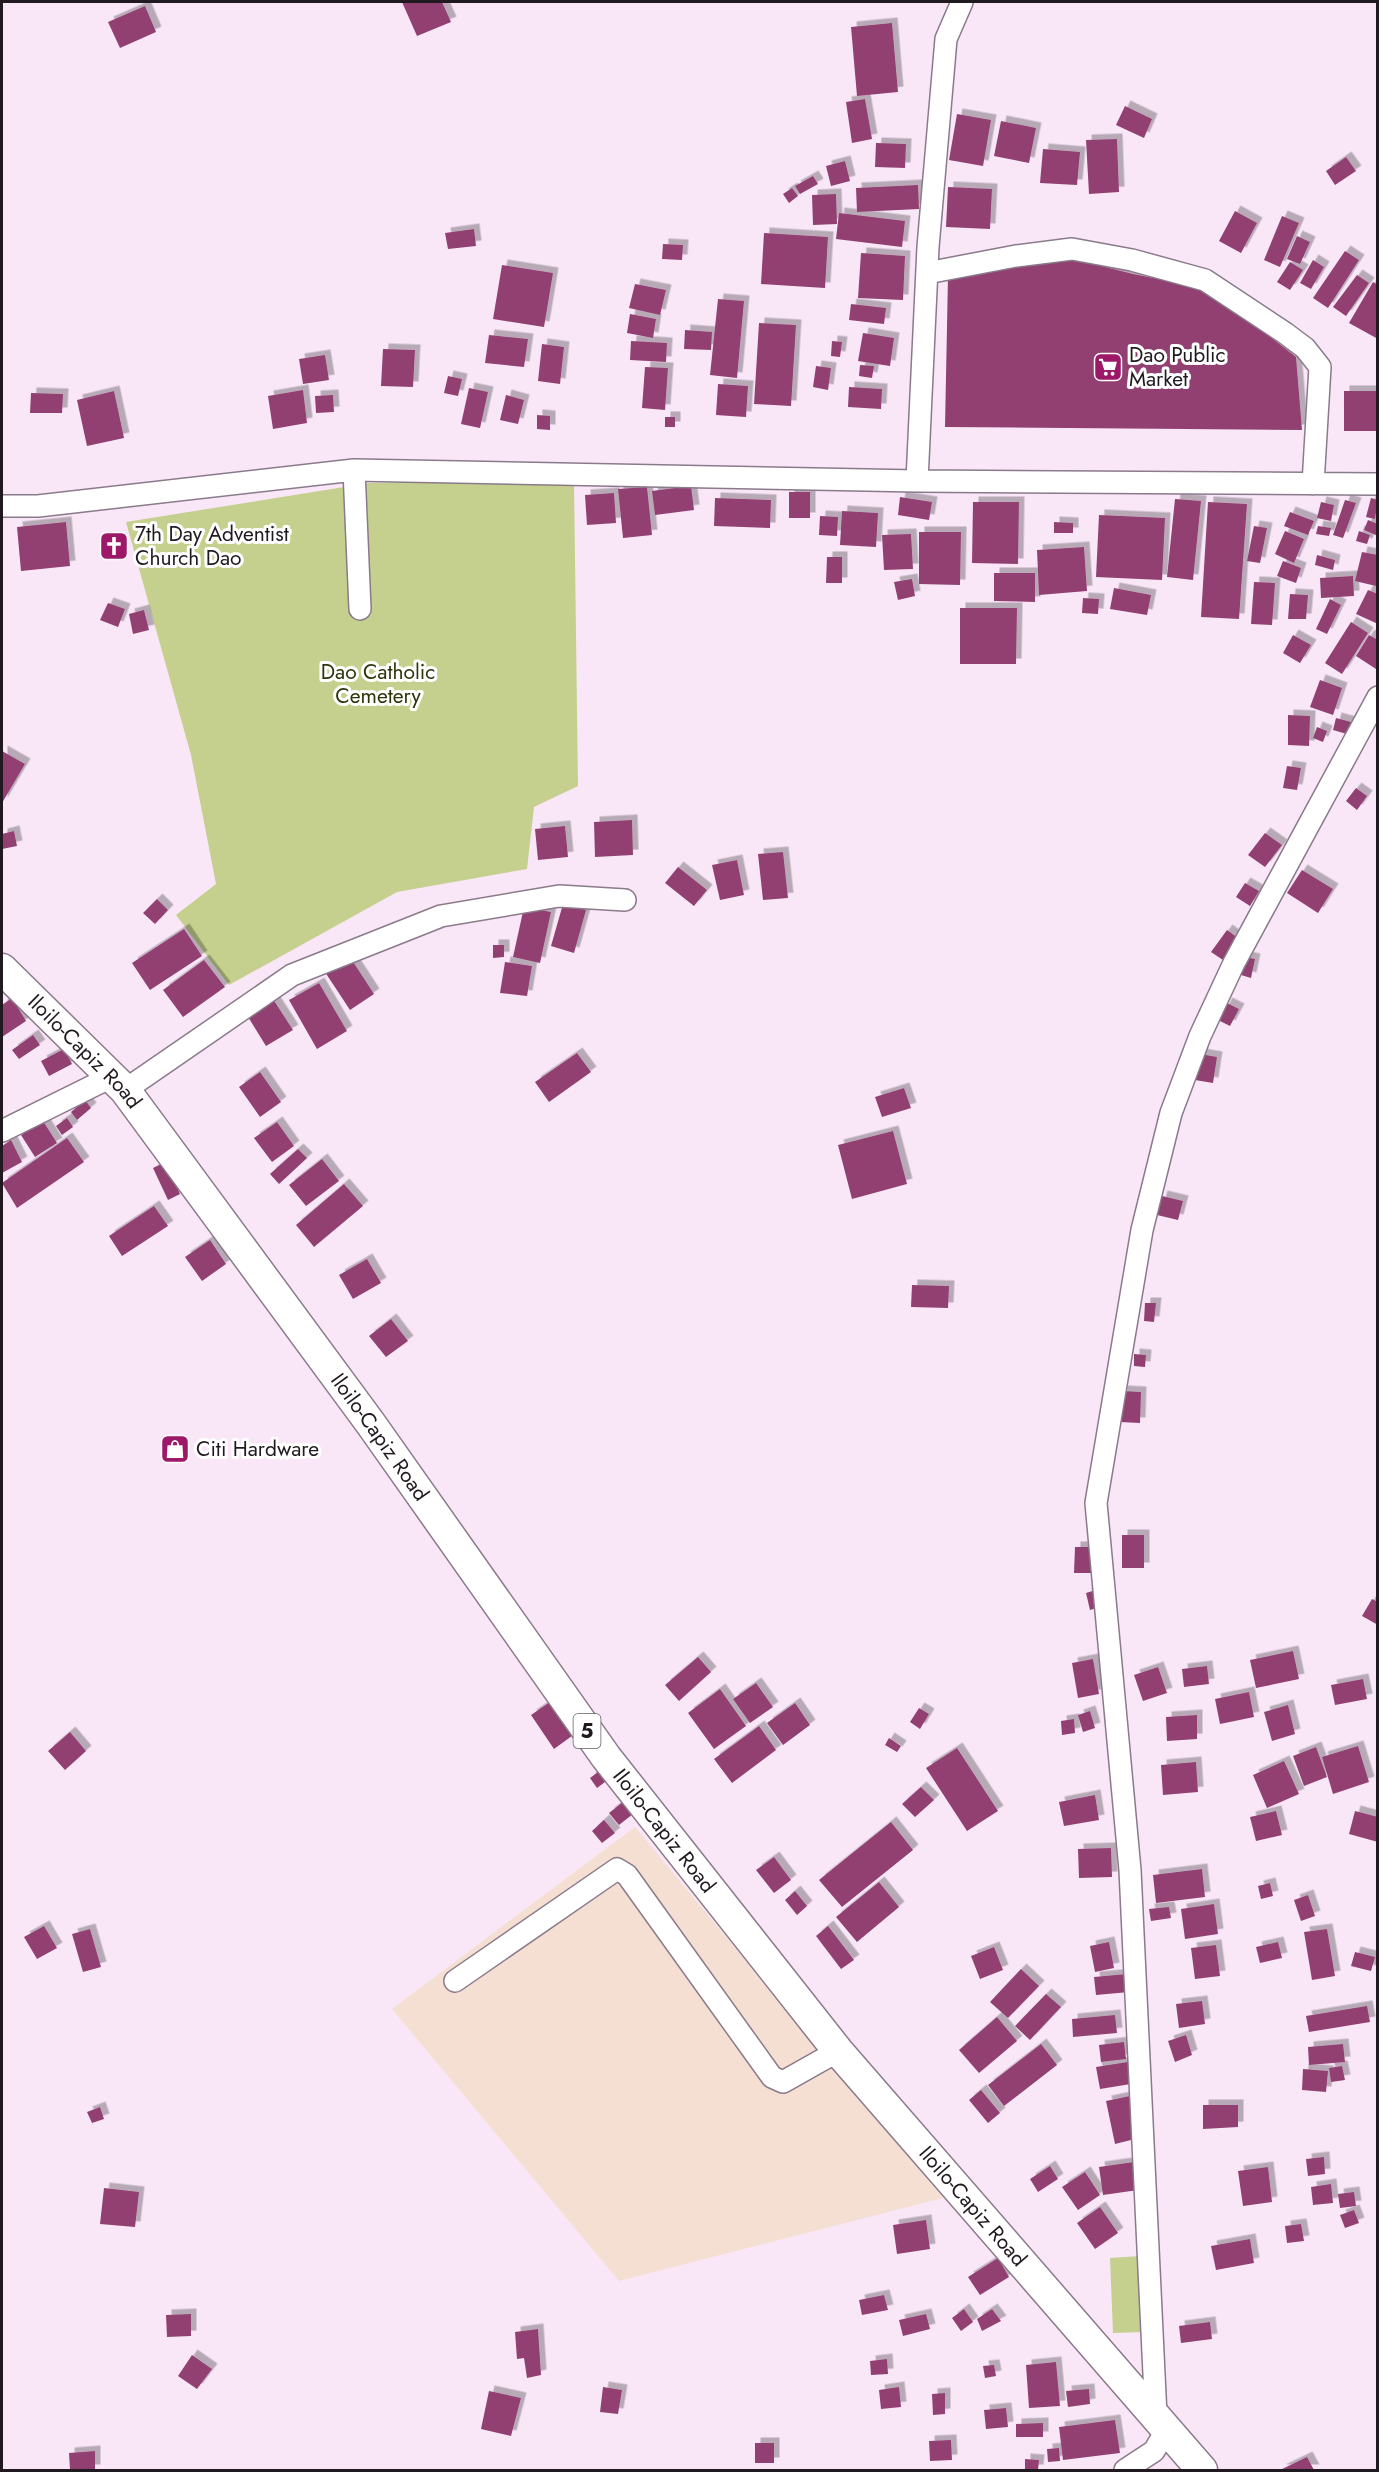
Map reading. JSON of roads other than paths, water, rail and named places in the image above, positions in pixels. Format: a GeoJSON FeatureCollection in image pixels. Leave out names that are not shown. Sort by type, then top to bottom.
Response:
{"type":"FeatureCollection","features":[{"type":"Feature","properties":{"kind":"highway","name":"Iloilo-Capiz Road"},"geometry":{"type":"LineString","coordinates":[[2,969],[119,1083],[371,1424],[606,1757],[838,2051],[1161,2422],[1193,2465]]}},
{"type":"Feature","properties":{"kind":"street"},"geometry":{"type":"LineString","coordinates":[[917,481],[927,273],[946,39],[962,2]]}},
{"type":"Feature","properties":{"kind":"street"},"geometry":{"type":"LineString","coordinates":[[927,273],[1016,256],[1072,249],[1132,260],[1205,280],[1292,338],[1305,348],[1320,367],[1312,484]]}},
{"type":"Feature","properties":{"kind":"street"},"geometry":{"type":"LineString","coordinates":[[354,470],[360,609]]}},
{"type":"Feature","properties":{"kind":"street"},"geometry":{"type":"LineString","coordinates":[[2,506],[38,506],[354,470],[917,481],[1377,484]]}},
{"type":"Feature","properties":{"kind":"street"},"geometry":{"type":"LineString","coordinates":[[1125,2470],[1154,2451],[1161,2422],[1130,1870],[1096,1503],[1142,1230],[1171,1113],[1200,1036],[1234,963],[1377,697]]}},
{"type":"Feature","properties":{"kind":"street"},"geometry":{"type":"LineString","coordinates":[[2,1131],[119,1083],[292,975],[441,916],[559,896],[625,900]]}},
{"type":"Feature","properties":{"kind":"street"},"geometry":{"type":"LineString","coordinates":[[455,1981],[616,1869],[627,1875],[772,2077],[783,2082],[838,2051]]}},
{"type":"Feature","properties":{"kind":"place","name":"Dao Public Market"},"geometry":{"type":"Point","coordinates":[1108,367]}},
{"type":"Feature","properties":{"kind":"place","name":"7th Day Adventist Church Dao"},"geometry":{"type":"Point","coordinates":[114,546]}},
{"type":"Feature","properties":{"kind":"place","name":"Citi Hardware"},"geometry":{"type":"Point","coordinates":[175,1449]}},
{"type":"Feature","properties":{"kind":"park label","name":"Dao Catholic Cemetery"},"geometry":{"type":"Point","coordinates":[378,684]}}]}
